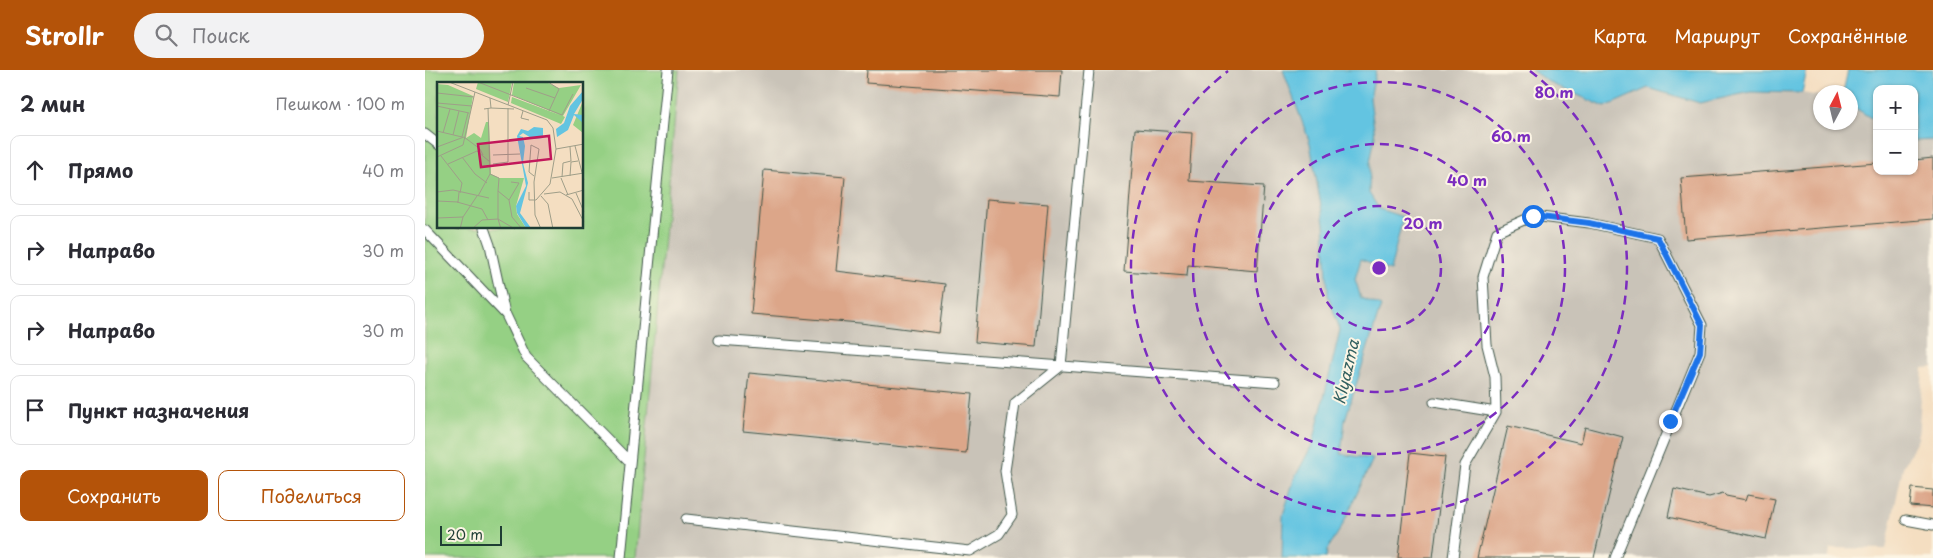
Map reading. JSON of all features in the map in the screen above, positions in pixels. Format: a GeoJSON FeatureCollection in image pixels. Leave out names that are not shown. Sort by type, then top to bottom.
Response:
{"type":"FeatureCollection","features":[{"type":"Feature","properties":{"kind":"lane"},"geometry":{"type":"LineString","coordinates":[[621,558],[668,70]]}},
{"type":"Feature","properties":{"kind":"lane"},"geometry":{"type":"LineString","coordinates":[[686,519],[970,551],[999,534],[1012,515],[1005,471],[1015,403],[1061,366],[1089,70]]}},
{"type":"Feature","properties":{"kind":"lane"},"geometry":{"type":"LineString","coordinates":[[425,134],[437,144]]}},
{"type":"Feature","properties":{"kind":"lane"},"geometry":{"type":"LineString","coordinates":[[1453,558],[1465,465],[1496,412],[1495,377],[1487,345],[1483,276],[1497,232],[1533,216],[1589,223],[1658,238],[1702,325],[1700,352],[1615,558]]}},
{"type":"Feature","properties":{"kind":"lane"},"geometry":{"type":"LineString","coordinates":[[484,229],[491,245],[506,315],[526,357],[629,461]]}},
{"type":"Feature","properties":{"kind":"lane"},"geometry":{"type":"LineString","coordinates":[[425,230],[506,315]]}},
{"type":"Feature","properties":{"kind":"lane"},"geometry":{"type":"LineString","coordinates":[[719,340],[1275,382]]}},
{"type":"Feature","properties":{"kind":"lane"},"geometry":{"type":"LineString","coordinates":[[1434,402],[1496,412]]}},
{"type":"Feature","properties":{"kind":"lane"},"geometry":{"type":"LineString","coordinates":[[1905,520],[1933,525]]}},
{"type":"Feature","properties":{"kind":"shaded area"},"geometry":{"type":"Polygon","coordinates":[[[679,70],[1283,70],[1310,143],[1324,223],[1328,295],[1340,330],[1313,443],[1294,479],[1283,515],[1282,558],[635,558],[679,70]]]}},
{"type":"Feature","properties":{"kind":"shaded area"},"geometry":{"type":"Polygon","coordinates":[[[1376,70],[1531,70],[1550,83],[1605,107],[1648,88],[1700,103],[1751,92],[1813,95],[1813,130],[1858,130],[1858,110],[1873,119],[1873,175],[1918,175],[1918,141],[1933,140],[1933,367],[1923,368],[1918,439],[1903,467],[1886,549],[1830,548],[1829,558],[1326,558],[1327,550],[1341,528],[1373,459],[1341,455],[1345,420],[1381,306],[1361,298],[1355,279],[1361,258],[1390,270],[1402,217],[1379,209],[1369,193],[1370,163],[1375,136],[1370,98],[1376,70]]]}},
{"type":"Feature","properties":{"kind":"green space"},"geometry":{"type":"Polygon","coordinates":[[[425,70],[679,70],[635,558],[425,558],[425,70]]]}},
{"type":"Feature","properties":{"kind":"water","name":"Klyazma"},"geometry":{"type":"Polygon","coordinates":[[[1283,70],[1376,70],[1370,98],[1375,136],[1370,163],[1369,193],[1379,209],[1403,217],[1390,271],[1361,259],[1355,279],[1361,298],[1381,306],[1345,420],[1341,454],[1373,459],[1341,528],[1327,550],[1326,558],[1282,558],[1283,515],[1294,479],[1313,443],[1340,330],[1328,295],[1324,223],[1310,143],[1283,70]]]}},
{"type":"Feature","properties":{"kind":"water"},"geometry":{"type":"Polygon","coordinates":[[[1531,70],[1807,70],[1802,93],[1751,92],[1700,103],[1648,88],[1605,107],[1550,83],[1531,70]]]}},
{"type":"Feature","properties":{"kind":"water"},"geometry":{"type":"Polygon","coordinates":[[[1848,70],[1933,70],[1933,140],[1918,141],[1918,85],[1873,85],[1873,119],[1858,110],[1858,85],[1845,85],[1848,70]]]}},
{"type":"Feature","properties":{"kind":"building"},"geometry":{"type":"Polygon","coordinates":[[[867,70],[1062,70],[1060,97],[866,83],[867,70]]]}},
{"type":"Feature","properties":{"kind":"building"},"geometry":{"type":"Polygon","coordinates":[[[1135,129],[1192,133],[1189,181],[1264,186],[1257,271],[1188,265],[1187,276],[1124,271],[1135,129]]]}},
{"type":"Feature","properties":{"kind":"building"},"geometry":{"type":"Polygon","coordinates":[[[1933,158],[1933,219],[1686,239],[1681,178],[1873,163],[1873,175],[1918,175],[1918,160],[1933,158]]]}},
{"type":"Feature","properties":{"kind":"building"},"geometry":{"type":"Polygon","coordinates":[[[764,170],[845,177],[836,271],[945,284],[939,333],[860,323],[751,314],[764,170]]]}},
{"type":"Feature","properties":{"kind":"building"},"geometry":{"type":"Polygon","coordinates":[[[987,199],[1048,204],[1036,347],[975,342],[987,199]]]}},
{"type":"Feature","properties":{"kind":"building"},"geometry":{"type":"Polygon","coordinates":[[[749,373],[972,394],[966,453],[743,431],[749,373]]]}},
{"type":"Feature","properties":{"kind":"building"},"geometry":{"type":"Polygon","coordinates":[[[1508,426],[1581,443],[1585,427],[1623,437],[1594,558],[1477,558],[1508,426]]]}},
{"type":"Feature","properties":{"kind":"building"},"geometry":{"type":"Polygon","coordinates":[[[1410,453],[1445,457],[1433,558],[1398,558],[1410,453]]]}},
{"type":"Feature","properties":{"kind":"building"},"geometry":{"type":"Polygon","coordinates":[[[1912,488],[1933,490],[1933,508],[1910,506],[1912,488]]]}},
{"type":"Feature","properties":{"kind":"building"},"geometry":{"type":"Polygon","coordinates":[[[1674,489],[1709,497],[1723,493],[1726,496],[1746,500],[1748,494],[1775,499],[1766,539],[1668,517],[1674,489]]]}},
{"type":"Feature","properties":{"kind":"route"},"geometry":{"type":"LineString","coordinates":[[1533,216],[1589,223],[1658,238],[1702,325],[1700,352],[1670,421]]}}]}
